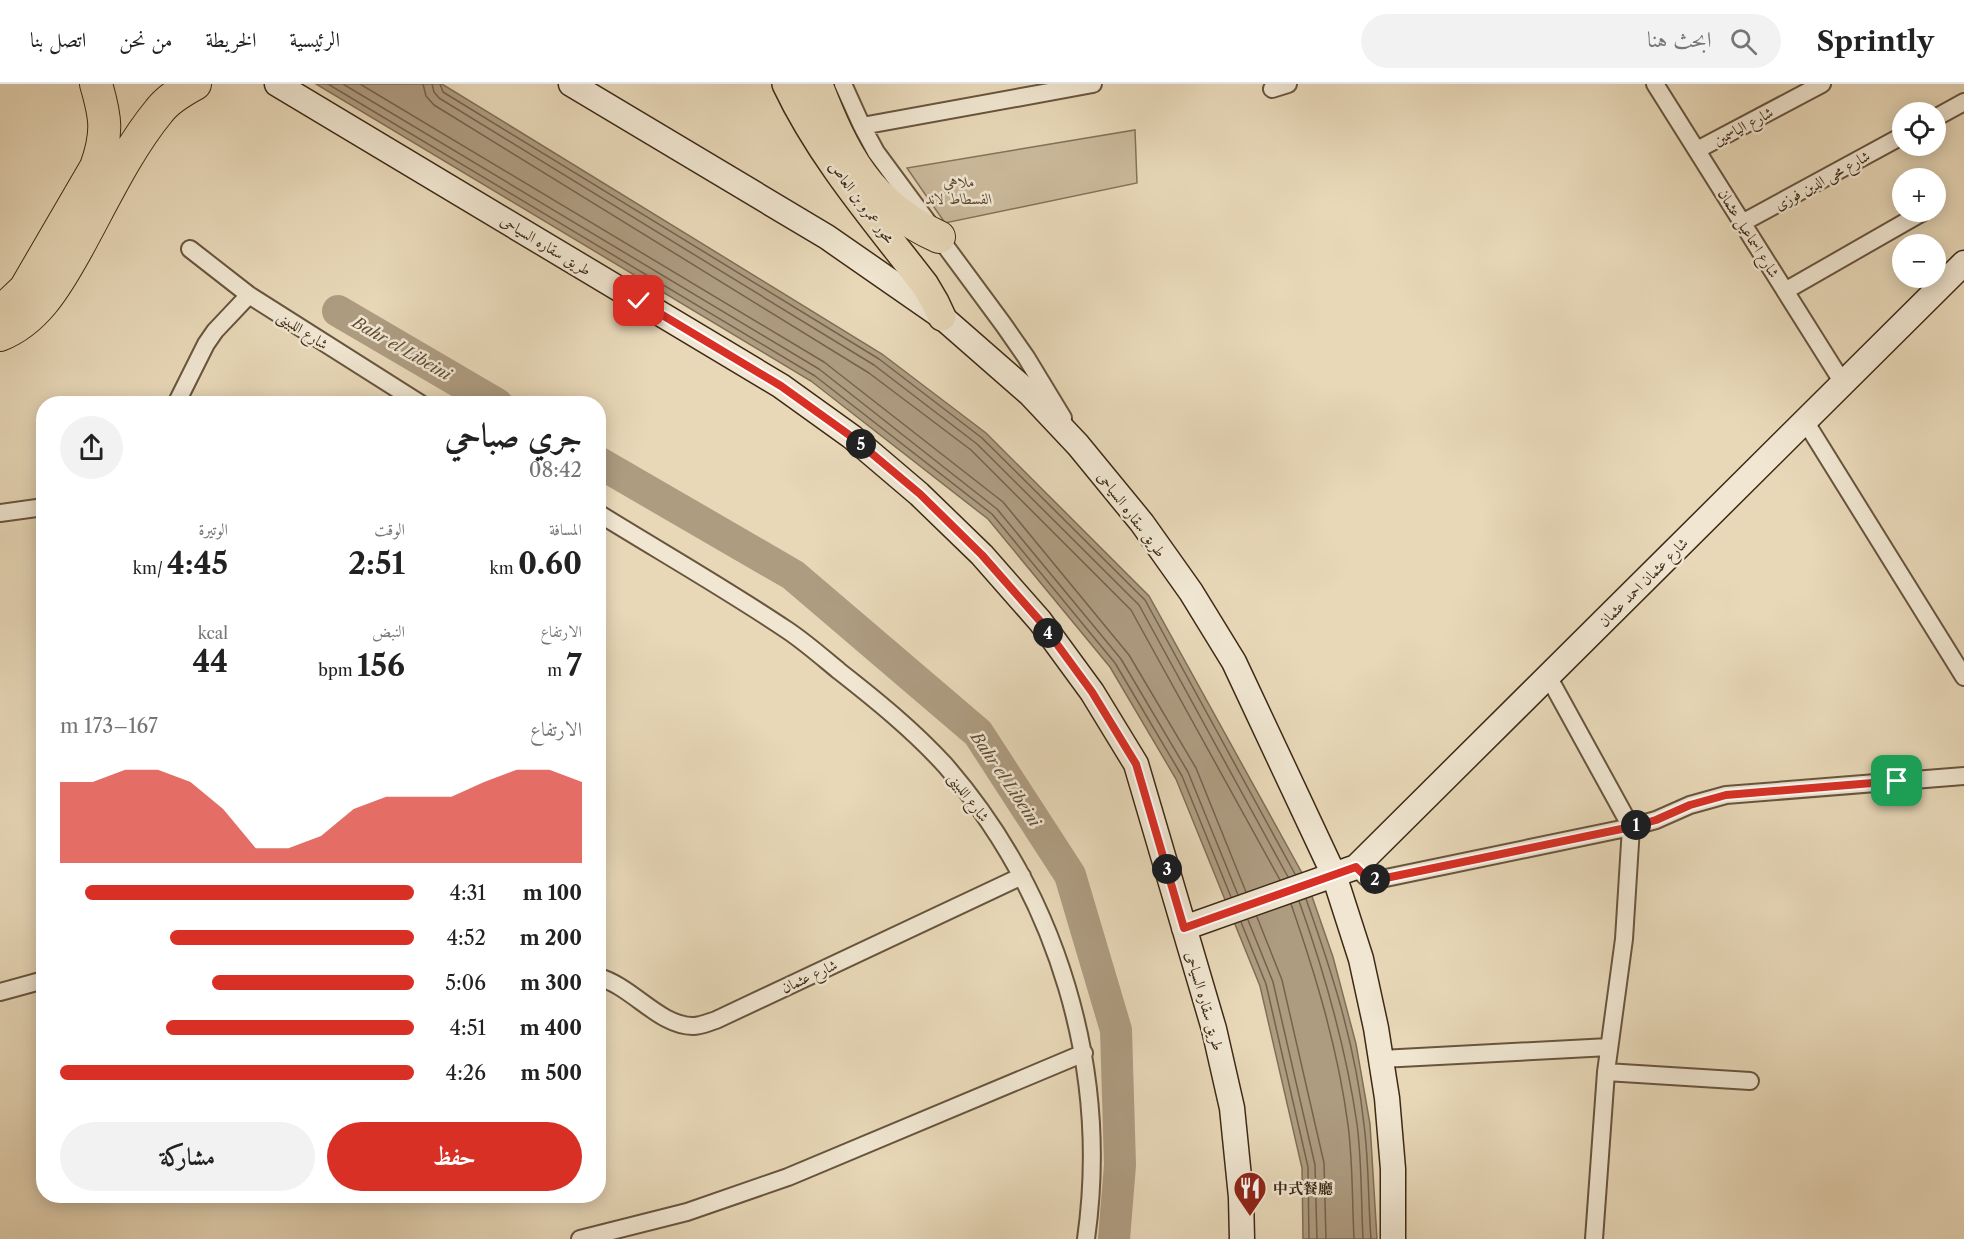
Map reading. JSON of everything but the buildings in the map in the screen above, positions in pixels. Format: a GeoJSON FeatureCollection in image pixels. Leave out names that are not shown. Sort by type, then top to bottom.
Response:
{"type":"FeatureCollection","features":[{"type":"Feature","properties":{"kind":"highway"},"geometry":{"type":"LineString","coordinates":[[0,313],[25,290],[96,167],[104,145],[105,123],[96,84]]}},
{"type":"Feature","properties":{"kind":"highway"},"geometry":{"type":"LineString","coordinates":[[0,335],[8,332],[31,315],[58,284],[126,161],[159,111],[171,99],[195,84]]}},
{"type":"Feature","properties":{"kind":"highway"},"geometry":{"type":"LineString","coordinates":[[816,84],[847,154],[875,194],[897,213],[921,229],[939,237]]}},
{"type":"Feature","properties":{"kind":"main road","name":"طريق سقاره السياحى"},"geometry":{"type":"LineString","coordinates":[[278,84],[781,386],[852,437],[920,494],[982,555],[1025,605],[1092,692],[1136,764],[1193,925],[1232,1108],[1241,1197],[1242,1239]]}},
{"type":"Feature","properties":{"kind":"main road","name":"طريق سقاره السياحى"},"geometry":{"type":"LineString","coordinates":[[571,84],[827,237],[942,317],[1030,394],[1078,445],[1142,523],[1214,626],[1345,871],[1376,1028],[1387,1098],[1393,1169],[1393,1239]]}},
{"type":"Feature","properties":{"kind":"main road","name":"محور عمرو بن العاص"},"geometry":{"type":"LineString","coordinates":[[786,84],[828,158],[925,285],[942,317]]}},
{"type":"Feature","properties":{"kind":"main road","name":"شارع عثمان احمد عثمان"},"geometry":{"type":"LineString","coordinates":[[1193,925],[1345,871],[1548,676],[1964,263]]}},
{"type":"Feature","properties":{"kind":"street"},"geometry":{"type":"LineString","coordinates":[[843,84],[862,126],[892,176],[1026,357],[1078,445]]}},
{"type":"Feature","properties":{"kind":"street"},"geometry":{"type":"LineString","coordinates":[[862,126],[1093,84]]}},
{"type":"Feature","properties":{"kind":"street"},"geometry":{"type":"LineString","coordinates":[[1272,89],[1288,84]]}},
{"type":"Feature","properties":{"kind":"street","name":"شارع اسماعيل عثمان"},"geometry":{"type":"LineString","coordinates":[[1654,84],[1843,383]]}},
{"type":"Feature","properties":{"kind":"street","name":"شارع الياسمين"},"geometry":{"type":"LineString","coordinates":[[1697,150],[1822,84]]}},
{"type":"Feature","properties":{"kind":"street"},"geometry":{"type":"LineString","coordinates":[[1946,112],[1964,102]]}},
{"type":"Feature","properties":{"kind":"street","name":"شارع محى الدين فوزى"},"geometry":{"type":"LineString","coordinates":[[1742,223],[1892,141]]}},
{"type":"Feature","properties":{"kind":"street"},"geometry":{"type":"LineString","coordinates":[[1785,291],[1906,222]]}},
{"type":"Feature","properties":{"kind":"street","name":"شارع اللبينى"},"geometry":{"type":"LineString","coordinates":[[190,249],[249,295],[408,396]]}},
{"type":"Feature","properties":{"kind":"street"},"geometry":{"type":"LineString","coordinates":[[180,396],[215,331],[249,295]]}},
{"type":"Feature","properties":{"kind":"street"},"geometry":{"type":"LineString","coordinates":[[1804,421],[1964,677]]}},
{"type":"Feature","properties":{"kind":"street"},"geometry":{"type":"LineString","coordinates":[[0,513],[36,508]]}},
{"type":"Feature","properties":{"kind":"street","name":"شارع اللبينى"},"geometry":{"type":"LineString","coordinates":[[606,518],[789,631],[897,717],[951,774],[986,818],[1022,876],[1048,933],[1066,982],[1084,1053],[1092,1131],[1090,1210],[1086,1239]]}},
{"type":"Feature","properties":{"kind":"street"},"geometry":{"type":"LineString","coordinates":[[1548,676],[1631,827],[1624,939],[1606,1072],[1594,1239]]}},
{"type":"Feature","properties":{"kind":"street"},"geometry":{"type":"LineString","coordinates":[[1345,871],[1381,879],[1631,827],[1656,820],[1690,805],[1726,795],[1964,776]]}},
{"type":"Feature","properties":{"kind":"street","name":"شارع عثمان"},"geometry":{"type":"LineString","coordinates":[[606,982],[625,990],[663,1016],[681,1025],[696,1026],[716,1020],[1022,876]]}},
{"type":"Feature","properties":{"kind":"street"},"geometry":{"type":"LineString","coordinates":[[0,992],[36,982]]}},
{"type":"Feature","properties":{"kind":"street"},"geometry":{"type":"LineString","coordinates":[[1381,1059],[1609,1047]]}},
{"type":"Feature","properties":{"kind":"street"},"geometry":{"type":"LineString","coordinates":[[580,1239],[687,1212],[788,1177],[1084,1053]]}},
{"type":"Feature","properties":{"kind":"street"},"geometry":{"type":"LineString","coordinates":[[1606,1072],[1750,1081]]}},
{"type":"Feature","properties":{"kind":"green space","name":"ملاهي الفسطاط لاند"},"geometry":{"type":"Polygon","coordinates":[[[1135,130],[1137,183],[945,223],[907,168],[1135,130]]]}},
{"type":"Feature","properties":{"kind":"water"},"geometry":{"type":"Polygon","coordinates":[[[316,84],[442,84],[882,354],[986,433],[1149,596],[1307,882],[1333,957],[1356,1044],[1370,1124],[1377,1239],[1303,1239],[1302,1168],[1260,986],[1176,779],[1110,667],[988,519],[811,381],[316,84]]]}},
{"type":"Feature","properties":{"kind":"waterway","name":"Bahr el Libeini"},"geometry":{"type":"LineString","coordinates":[[338,311],[483,396]]}},
{"type":"Feature","properties":{"kind":"waterway","name":"Bahr el Libeini"},"geometry":{"type":"LineString","coordinates":[[606,467],[793,575],[978,733],[1070,875],[1116,1030],[1120,1165],[1114,1239]]}},
{"type":"Feature","properties":{"kind":"place","name":"中式餐廳"},"geometry":{"type":"Point","coordinates":[1250,1217]}},
{"type":"Feature","properties":{"kind":"route"},"geometry":{"type":"LineString","coordinates":[[639,301],[781,386],[852,437],[920,494],[982,555],[1040,621],[1092,692],[1136,764],[1184,928],[1356,867],[1366,877],[1381,879],[1631,827],[1656,820],[1690,805],[1726,795],[1897,781]]}}]}
